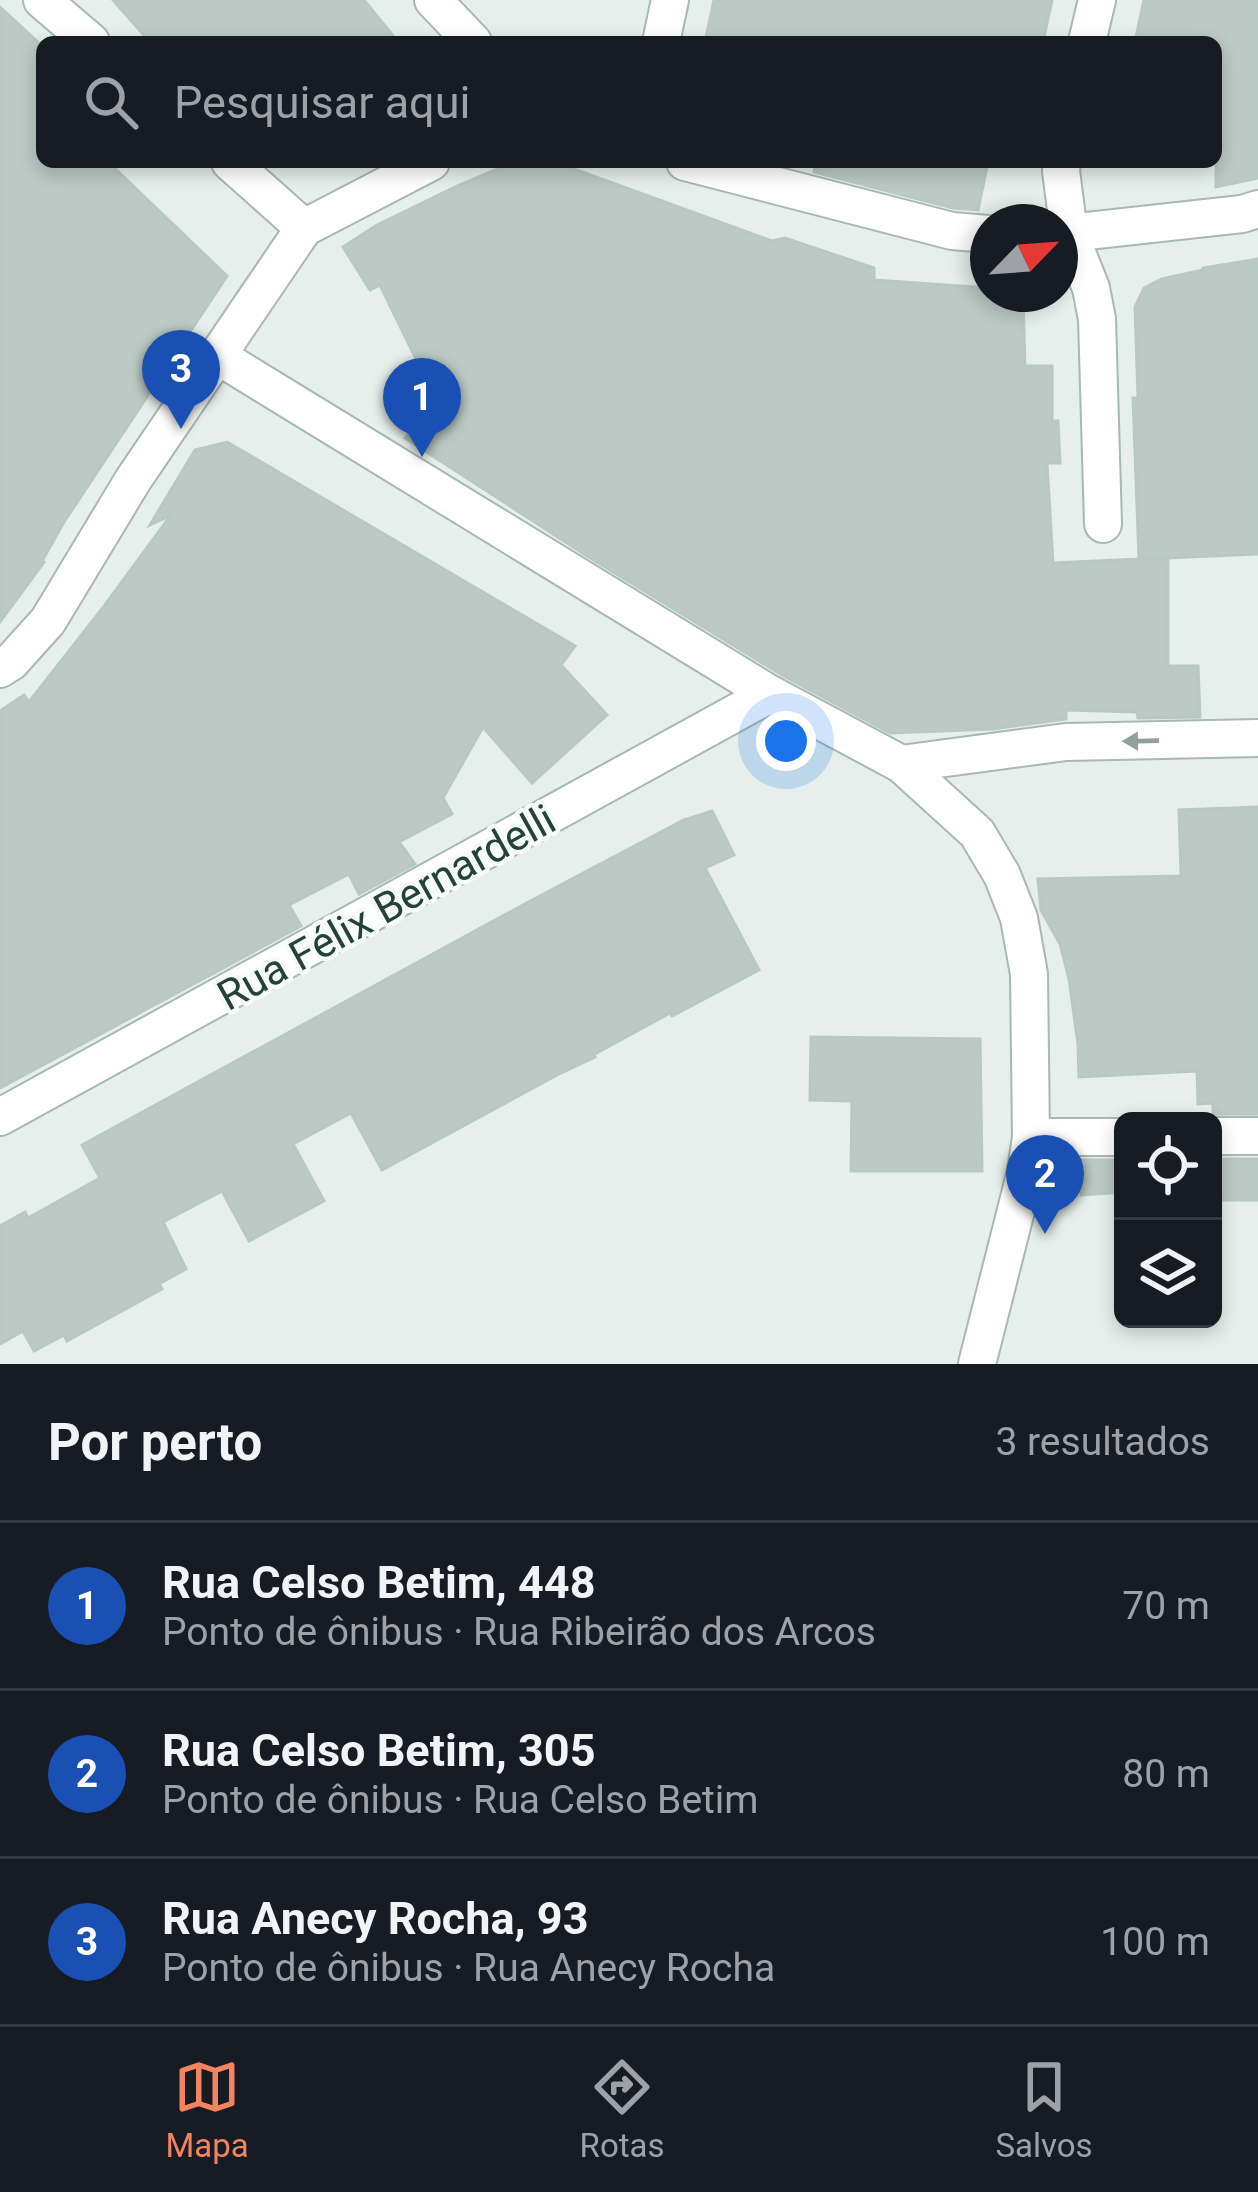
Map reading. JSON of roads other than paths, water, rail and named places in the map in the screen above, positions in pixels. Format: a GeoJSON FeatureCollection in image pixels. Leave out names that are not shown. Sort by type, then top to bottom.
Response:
{"type":"FeatureCollection","features":[{"type":"Feature","properties":{"kind":"street"},"geometry":{"type":"LineString","coordinates":[[42,0],[84,36]]}},
{"type":"Feature","properties":{"kind":"street"},"geometry":{"type":"LineString","coordinates":[[433,0],[467,36]]}},
{"type":"Feature","properties":{"kind":"street"},"geometry":{"type":"LineString","coordinates":[[662,36],[670,0]]}},
{"type":"Feature","properties":{"kind":"street"},"geometry":{"type":"LineString","coordinates":[[1089,36],[1097,0]]}},
{"type":"Feature","properties":{"kind":"street"},"geometry":{"type":"LineString","coordinates":[[237,168],[304,228]]}},
{"type":"Feature","properties":{"kind":"street"},"geometry":{"type":"LineString","coordinates":[[0,669],[48,621],[133,480],[304,228],[419,168]]}},
{"type":"Feature","properties":{"kind":"street"},"geometry":{"type":"LineString","coordinates":[[708,168],[970,232]]}},
{"type":"Feature","properties":{"kind":"street"},"geometry":{"type":"LineString","coordinates":[[1062,168],[1064,204]]}},
{"type":"Feature","properties":{"kind":"street"},"geometry":{"type":"LineString","coordinates":[[1078,233],[1258,209]]}},
{"type":"Feature","properties":{"kind":"street"},"geometry":{"type":"LineString","coordinates":[[1078,262],[1097,319],[1103,524]]}},
{"type":"Feature","properties":{"kind":"street"},"geometry":{"type":"LineString","coordinates":[[216,355],[770,694],[901,764],[976,833],[1002,875],[1019,919],[1029,974],[1031,1137],[1027,1171],[977,1364]]}},
{"type":"Feature","properties":{"kind":"street","name":"Rua Félix Bernardelli"},"geometry":{"type":"LineString","coordinates":[[0,1117],[770,694]]}},
{"type":"Feature","properties":{"kind":"street"},"geometry":{"type":"LineString","coordinates":[[901,764],[1066,742],[1258,738]]}},
{"type":"Feature","properties":{"kind":"street"},"geometry":{"type":"LineString","coordinates":[[1222,1136],[1258,1136]]}},
{"type":"Feature","properties":{"kind":"street"},"geometry":{"type":"LineString","coordinates":[[1031,1137],[1114,1137]]}},
{"type":"Feature","properties":{"kind":"place","name":"Rua Anecy Rocha, 93"},"geometry":{"type":"Point","coordinates":[181,429]}},
{"type":"Feature","properties":{"kind":"place","name":"Rua Celso Betim, 448"},"geometry":{"type":"Point","coordinates":[422,457]}},
{"type":"Feature","properties":{"kind":"place","name":"Rua Celso Betim, 305"},"geometry":{"type":"Point","coordinates":[1045,1234]}}]}
